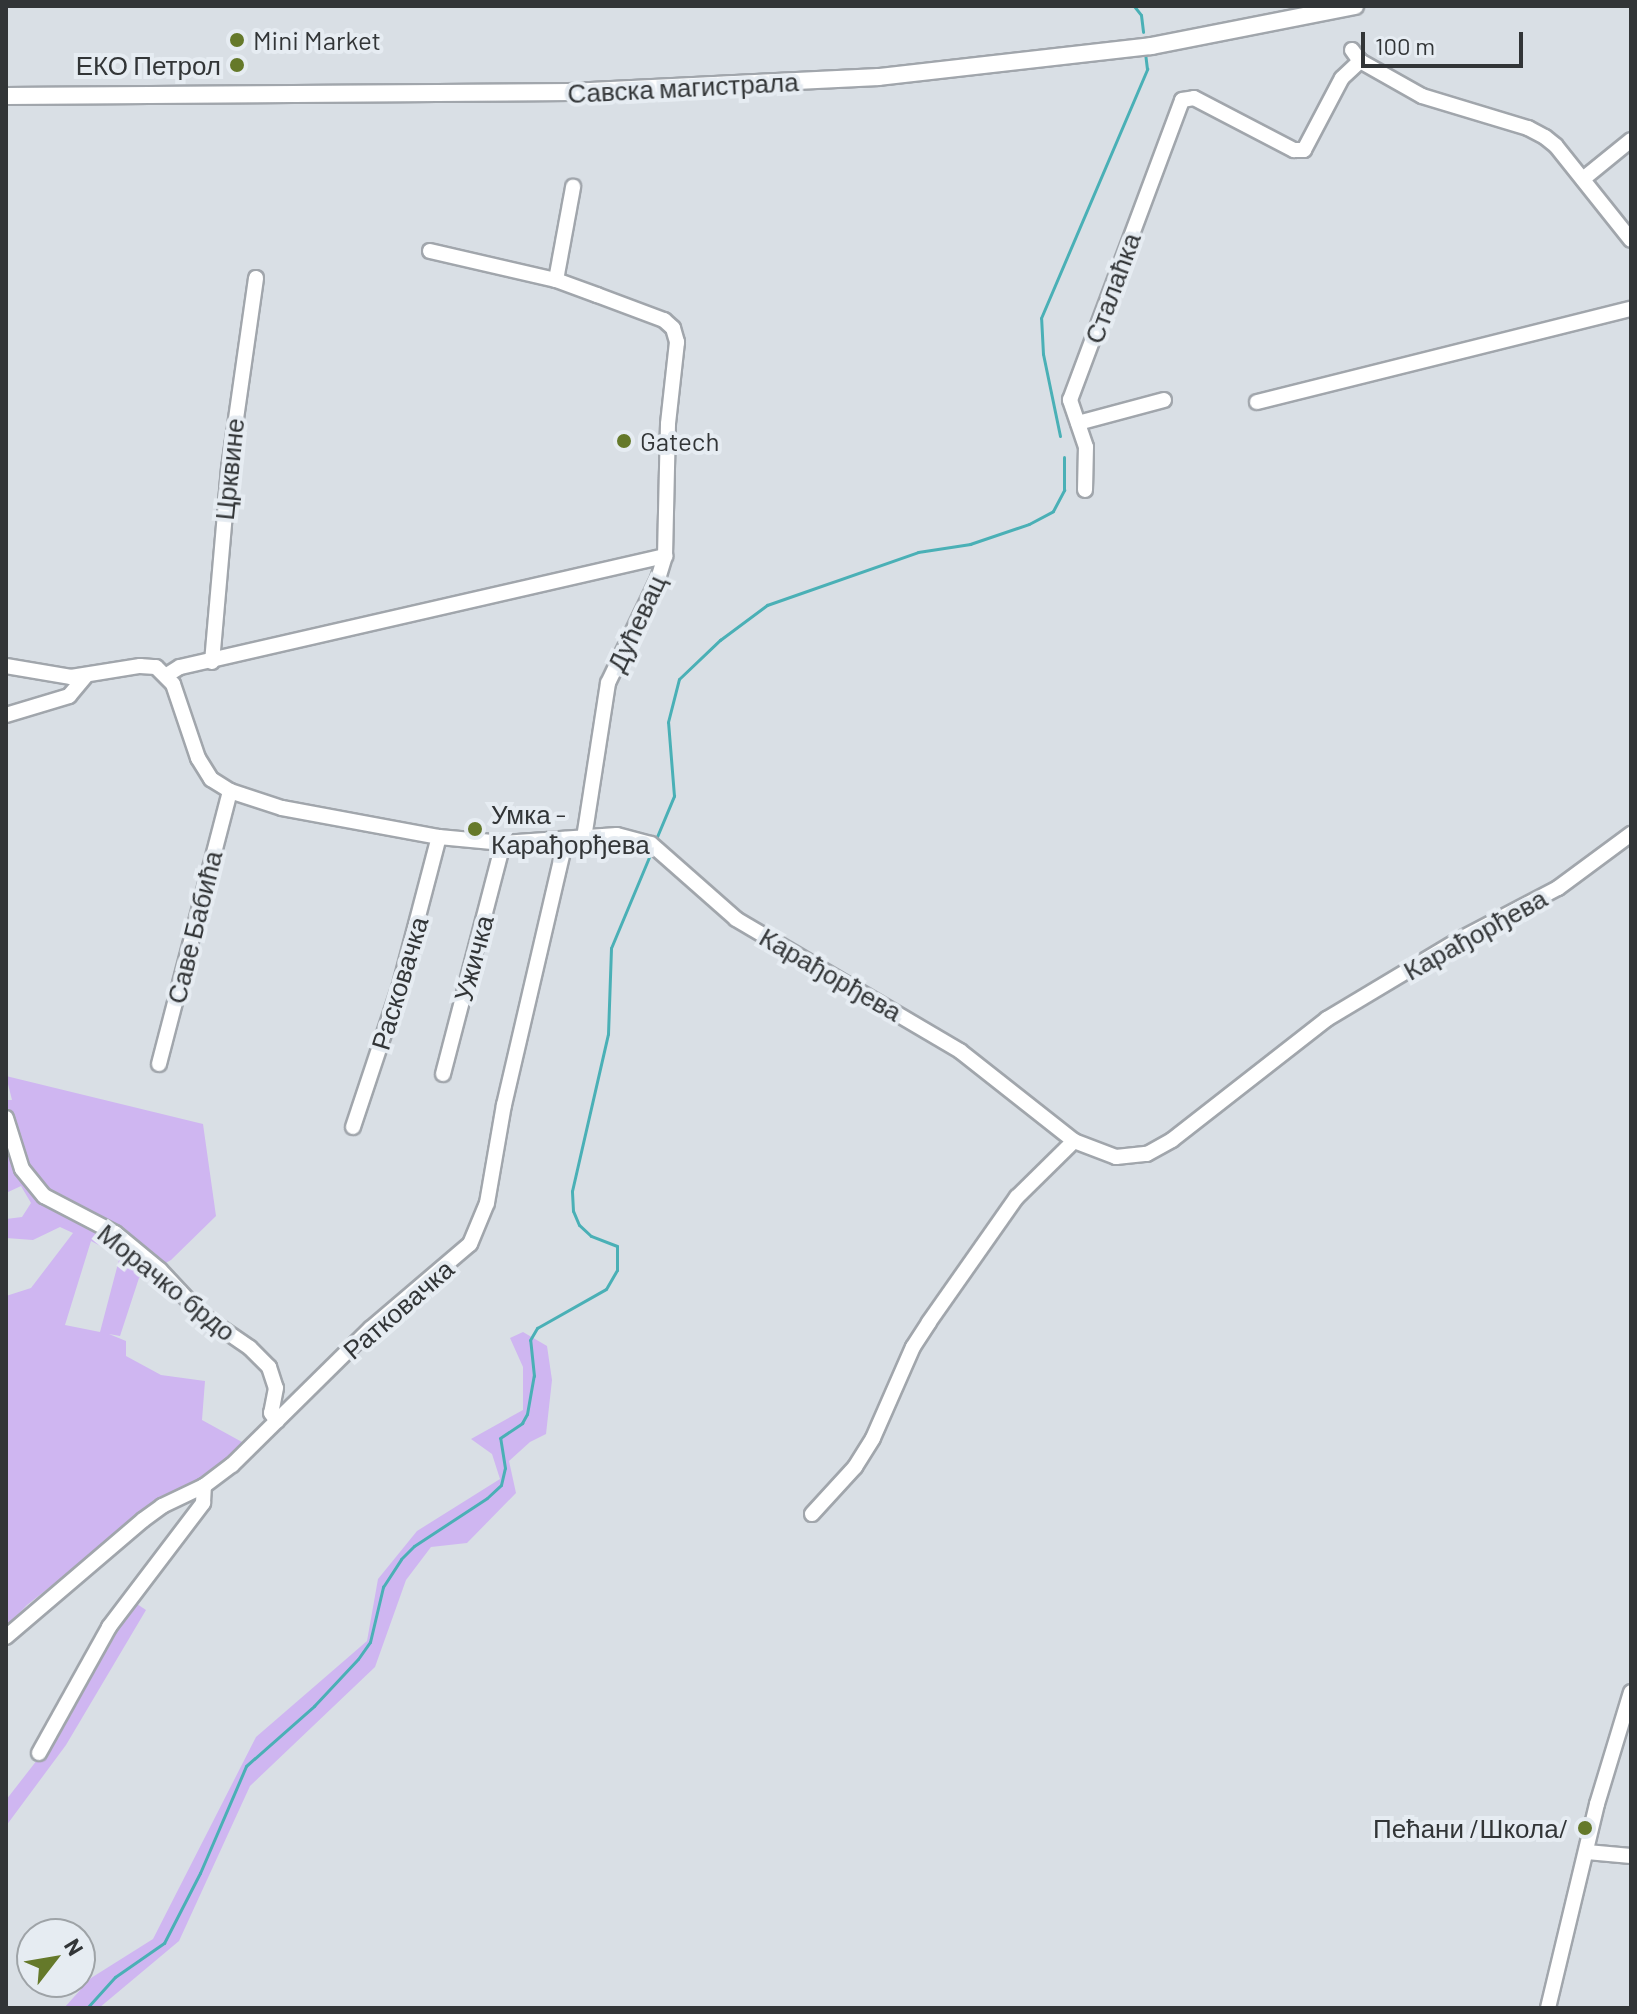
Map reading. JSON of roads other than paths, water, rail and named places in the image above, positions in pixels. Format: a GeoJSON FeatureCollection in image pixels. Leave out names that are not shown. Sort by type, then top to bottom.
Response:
{"type":"FeatureCollection","features":[{"type":"Feature","properties":{"kind":"main road","name":"Савска магистрала"},"geometry":{"type":"LineString","coordinates":[[6,96],[570,92],[865,78],[1151,46],[1355,6]]}},
{"type":"Feature","properties":{"kind":"street","name":"Сталаћка"},"geometry":{"type":"LineString","coordinates":[[1085,490],[1086,447],[1070,400],[1182,100],[1194,98],[1294,150],[1304,150],[1356,55],[1422,96],[1528,128],[1556,146],[1583,179]]}},
{"type":"Feature","properties":{"kind":"street"},"geometry":{"type":"LineString","coordinates":[[1631,140],[1583,179],[1631,240]]}},
{"type":"Feature","properties":{"kind":"street"},"geometry":{"type":"LineString","coordinates":[[556,280],[573,187]]}},
{"type":"Feature","properties":{"kind":"street","name":"Дућевац"},"geometry":{"type":"LineString","coordinates":[[430,251],[556,280],[664,320],[673,328],[677,342],[668,424],[665,556],[658,579],[608,683],[584,838]]}},
{"type":"Feature","properties":{"kind":"street","name":"Црквине"},"geometry":{"type":"LineString","coordinates":[[212,662],[229,468],[256,278]]}},
{"type":"Feature","properties":{"kind":"street"},"geometry":{"type":"LineString","coordinates":[[1257,402],[1631,309]]}},
{"type":"Feature","properties":{"kind":"street"},"geometry":{"type":"LineString","coordinates":[[1078,423],[1164,400]]}},
{"type":"Feature","properties":{"kind":"street"},"geometry":{"type":"LineString","coordinates":[[6,666],[85,677],[140,666],[156,667],[167,675],[180,667],[665,556]]}},
{"type":"Feature","properties":{"kind":"street","name":"Карађорђева"},"geometry":{"type":"LineString","coordinates":[[167,675],[202,767],[211,779],[230,791],[282,808],[439,837],[503,843],[628,836],[657,848],[736,919],[960,1051],[1074,1141],[1104,1154],[1126,1158],[1159,1147],[1327,1019],[1466,936],[1558,888],[1631,834]]}},
{"type":"Feature","properties":{"kind":"street"},"geometry":{"type":"LineString","coordinates":[[6,715],[50,703],[76,691],[85,677]]}},
{"type":"Feature","properties":{"kind":"street","name":"Саве Бабића"},"geometry":{"type":"LineString","coordinates":[[159,1064],[230,791]]}},
{"type":"Feature","properties":{"kind":"street","name":"Расковачка"},"geometry":{"type":"LineString","coordinates":[[353,1127],[399,989],[439,837]]}},
{"type":"Feature","properties":{"kind":"street","name":"Ратковачка"},"geometry":{"type":"LineString","coordinates":[[6,1637],[143,1520],[162,1506],[204,1486],[232,1465],[299,1403],[370,1329],[452,1263],[470,1244],[480,1227],[513,1063],[566,839]]}},
{"type":"Feature","properties":{"kind":"street","name":"Ужичка"},"geometry":{"type":"LineString","coordinates":[[443,1074],[503,843]]}},
{"type":"Feature","properties":{"kind":"street","name":"Морачко брдо"},"geometry":{"type":"LineString","coordinates":[[6,1118],[22,1169],[44,1196],[115,1233],[160,1270],[202,1315],[250,1348],[269,1367],[276,1388],[271,1413],[277,1421]]}},
{"type":"Feature","properties":{"kind":"street"},"geometry":{"type":"LineString","coordinates":[[812,1514],[855,1467],[867,1448],[929,1322],[1017,1197],[1074,1141]]}},
{"type":"Feature","properties":{"kind":"street"},"geometry":{"type":"LineString","coordinates":[[39,1753],[109,1627],[203,1503],[204,1486]]}},
{"type":"Feature","properties":{"kind":"street"},"geometry":{"type":"LineString","coordinates":[[1548,2008],[1631,1692]]}},
{"type":"Feature","properties":{"kind":"street"},"geometry":{"type":"LineString","coordinates":[[1587,1852],[1631,1856]]}},
{"type":"Feature","properties":{"kind":"waterway"},"geometry":{"type":"LineString","coordinates":[[1134,6],[1141,15],[1143,32]]}},
{"type":"Feature","properties":{"kind":"waterway"},"geometry":{"type":"LineString","coordinates":[[1060,436],[1043,354],[1041,318],[1147,69],[1145,53]]}},
{"type":"Feature","properties":{"kind":"waterway"},"geometry":{"type":"LineString","coordinates":[[656,839],[674,796],[668,722],[679,679],[720,640],[767,605],[918,552],[970,544],[1029,524],[1053,511],[1064,490],[1064,457]]}},
{"type":"Feature","properties":{"kind":"waterway"},"geometry":{"type":"LineString","coordinates":[[87,2008],[115,1977],[164,1943],[200,1873],[246,1766],[314,1706],[358,1659],[370,1642],[383,1587],[401,1559],[414,1546],[487,1498],[501,1485],[505,1468],[500,1438],[522,1423],[527,1414],[534,1376],[530,1340],[537,1328],[606,1289],[617,1270],[617,1246],[591,1236],[579,1225],[573,1211],[572,1191],[608,1034],[611,948],[652,850]]}},
{"type":"Feature","properties":{"kind":"place","name":"Mini Market"},"geometry":{"type":"Point","coordinates":[237,40]}},
{"type":"Feature","properties":{"kind":"place","name":"ЕКО Петрол"},"geometry":{"type":"Point","coordinates":[237,65]}},
{"type":"Feature","properties":{"kind":"place","name":"Gatech"},"geometry":{"type":"Point","coordinates":[624,441]}},
{"type":"Feature","properties":{"kind":"place","name":"Умка - Карађорђева"},"geometry":{"type":"Point","coordinates":[475,829]}},
{"type":"Feature","properties":{"kind":"place","name":"Пећани /Школа/"},"geometry":{"type":"Point","coordinates":[1585,1828]}}]}
